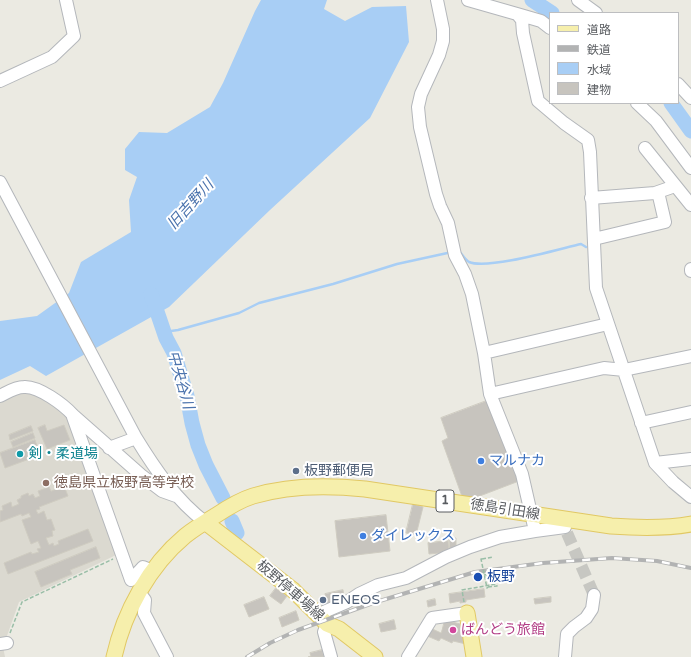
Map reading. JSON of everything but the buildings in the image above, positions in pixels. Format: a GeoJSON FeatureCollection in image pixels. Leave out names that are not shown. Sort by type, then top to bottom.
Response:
{"type":"FeatureCollection","features":[{"type":"Feature","properties":{"kind":"main road","name":"徳島引田線"},"geometry":{"type":"LineString","coordinates":[[114,657],[125,622],[145,580],[164,557],[185,536],[233,505],[252,496],[281,489],[315,486],[339,486],[585,523],[649,529],[691,524]]}},
{"type":"Feature","properties":{"kind":"main road","name":"板野停車場線"},"geometry":{"type":"LineString","coordinates":[[205,522],[293,590],[323,619],[376,657]]}},
{"type":"Feature","properties":{"kind":"main road"},"geometry":{"type":"LineString","coordinates":[[466,614],[474,657]]}},
{"type":"Feature","properties":{"kind":"street"},"geometry":{"type":"LineString","coordinates":[[0,81],[52,58],[74,36],[66,0]]}},
{"type":"Feature","properties":{"kind":"street"},"geometry":{"type":"LineString","coordinates":[[438,0],[443,30],[442,41],[439,55],[421,94],[418,106],[419,118],[436,194],[448,223],[454,252],[465,274],[472,294],[484,352],[490,394],[522,474],[535,531]]}},
{"type":"Feature","properties":{"kind":"street"},"geometry":{"type":"LineString","coordinates":[[472,0],[541,21],[549,27]]}},
{"type":"Feature","properties":{"kind":"street"},"geometry":{"type":"LineString","coordinates":[[578,0],[595,12]]}},
{"type":"Feature","properties":{"kind":"street"},"geometry":{"type":"LineString","coordinates":[[517,14],[522,20],[523,33],[538,101],[564,123],[588,140],[590,152],[596,288],[655,463],[673,482],[691,497]]}},
{"type":"Feature","properties":{"kind":"street"},"geometry":{"type":"LineString","coordinates":[[679,85],[691,98]]}},
{"type":"Feature","properties":{"kind":"street"},"geometry":{"type":"LineString","coordinates":[[638,104],[656,121],[691,168]]}},
{"type":"Feature","properties":{"kind":"street"},"geometry":{"type":"LineString","coordinates":[[645,148],[691,205]]}},
{"type":"Feature","properties":{"kind":"street"},"geometry":{"type":"LineString","coordinates":[[0,182],[136,438],[150,461],[177,496],[191,512],[205,522]]}},
{"type":"Feature","properties":{"kind":"street"},"geometry":{"type":"LineString","coordinates":[[592,198],[658,192],[675,186]]}},
{"type":"Feature","properties":{"kind":"street"},"geometry":{"type":"LineString","coordinates":[[594,239],[665,222],[658,192]]}},
{"type":"Feature","properties":{"kind":"street"},"geometry":{"type":"LineString","coordinates":[[484,352],[608,324]]}},
{"type":"Feature","properties":{"kind":"street"},"geometry":{"type":"LineString","coordinates":[[490,394],[604,368],[624,370],[691,356]]}},
{"type":"Feature","properties":{"kind":"street"},"geometry":{"type":"LineString","coordinates":[[0,396],[15,389],[27,386],[48,396],[66,407],[73,415],[141,475],[162,491],[177,496]]}},
{"type":"Feature","properties":{"kind":"street"},"geometry":{"type":"LineString","coordinates":[[641,423],[691,412]]}},
{"type":"Feature","properties":{"kind":"street"},"geometry":{"type":"LineString","coordinates":[[73,415],[131,580],[143,567],[153,571]]}},
{"type":"Feature","properties":{"kind":"street"},"geometry":{"type":"LineString","coordinates":[[110,448],[136,438]]}},
{"type":"Feature","properties":{"kind":"street"},"geometry":{"type":"LineString","coordinates":[[655,463],[691,459]]}},
{"type":"Feature","properties":{"kind":"street"},"geometry":{"type":"LineString","coordinates":[[673,527],[691,518]]}},
{"type":"Feature","properties":{"kind":"street"},"geometry":{"type":"LineString","coordinates":[[331,657],[324,632],[323,619],[359,594],[378,585],[406,578],[446,557],[500,537],[535,531],[566,530],[585,523]]}},
{"type":"Feature","properties":{"kind":"street"},"geometry":{"type":"LineString","coordinates":[[139,592],[145,600],[144,613],[167,657]]}},
{"type":"Feature","properties":{"kind":"street"},"geometry":{"type":"LineString","coordinates":[[566,657],[567,634],[586,618],[592,609],[594,595]]}},
{"type":"Feature","properties":{"kind":"street"},"geometry":{"type":"LineString","coordinates":[[408,657],[432,618],[466,614]]}},
{"type":"Feature","properties":{"kind":"path"},"geometry":{"type":"LineString","coordinates":[[3,643],[22,602],[122,555]]}},
{"type":"Feature","properties":{"kind":"path"},"geometry":{"type":"LineString","coordinates":[[466,614],[462,590],[489,585],[496,584],[497,586],[487,588],[485,575],[481,559],[494,557]]}},
{"type":"Feature","properties":{"kind":"path"},"geometry":{"type":"LineString","coordinates":[[485,575],[497,573]]}},
{"type":"Feature","properties":{"kind":"shaded area","name":"徳島県立板野高等学校"},"geometry":{"type":"Polygon","coordinates":[[[27,390],[54,404],[65,412],[118,554],[19,602],[3,647],[5,657],[0,657],[0,399],[27,390]]]}},
{"type":"Feature","properties":{"kind":"water","name":"旧吉野川"},"geometry":{"type":"Polygon","coordinates":[[[261,0],[327,0],[324,9],[345,21],[372,7],[406,6],[409,42],[370,118],[270,210],[169,307],[46,376],[30,366],[0,380],[0,321],[37,316],[69,293],[81,262],[131,232],[129,200],[137,177],[125,170],[125,149],[139,132],[167,133],[210,107],[223,83],[261,0]]]}},
{"type":"Feature","properties":{"kind":"waterway"},"geometry":{"type":"LineString","coordinates":[[532,0],[550,12]]}},
{"type":"Feature","properties":{"kind":"waterway"},"geometry":{"type":"LineString","coordinates":[[672,104],[691,131]]}},
{"type":"Feature","properties":{"kind":"waterway"},"geometry":{"type":"LineString","coordinates":[[459,251],[469,262],[478,264],[507,261],[581,244],[586,247]]}},
{"type":"Feature","properties":{"kind":"waterway"},"geometry":{"type":"LineString","coordinates":[[164,332],[178,330],[239,313],[259,303],[333,284],[397,264],[452,252]]}},
{"type":"Feature","properties":{"kind":"waterway","name":"中央谷川"},"geometry":{"type":"LineString","coordinates":[[151,294],[166,338],[174,353],[187,396],[198,445],[206,465],[223,498]]}},
{"type":"Feature","properties":{"kind":"waterway","name":"中央谷川"},"geometry":{"type":"LineString","coordinates":[[232,521],[237,533]]}},
{"type":"Feature","properties":{"kind":"tunnel"},"geometry":{"type":"LineString","coordinates":[[567,533],[594,595]]}},
{"type":"Feature","properties":{"kind":"railway"},"geometry":{"type":"LineString","coordinates":[[247,657],[270,643],[298,630],[373,603],[475,572],[543,563],[612,558],[657,561],[691,568]]}},
{"type":"Feature","properties":{"kind":"place","name":"剣・柔道場"},"geometry":{"type":"Point","coordinates":[20,454]}},
{"type":"Feature","properties":{"kind":"place","name":"マルナカ"},"geometry":{"type":"Point","coordinates":[481,461]}},
{"type":"Feature","properties":{"kind":"place","name":"板野郵便局"},"geometry":{"type":"Point","coordinates":[296,471]}},
{"type":"Feature","properties":{"kind":"place","name":"徳島県立板野高等学校"},"geometry":{"type":"Point","coordinates":[46,483]}},
{"type":"Feature","properties":{"kind":"place","name":"ダイレックス"},"geometry":{"type":"Point","coordinates":[363,536]}},
{"type":"Feature","properties":{"kind":"place","name":"板野"},"geometry":{"type":"Point","coordinates":[478,577]}},
{"type":"Feature","properties":{"kind":"place","name":"ENEOS"},"geometry":{"type":"Point","coordinates":[323,600]}},
{"type":"Feature","properties":{"kind":"place","name":"ばんどう旅館"},"geometry":{"type":"Point","coordinates":[453,630]}}]}
